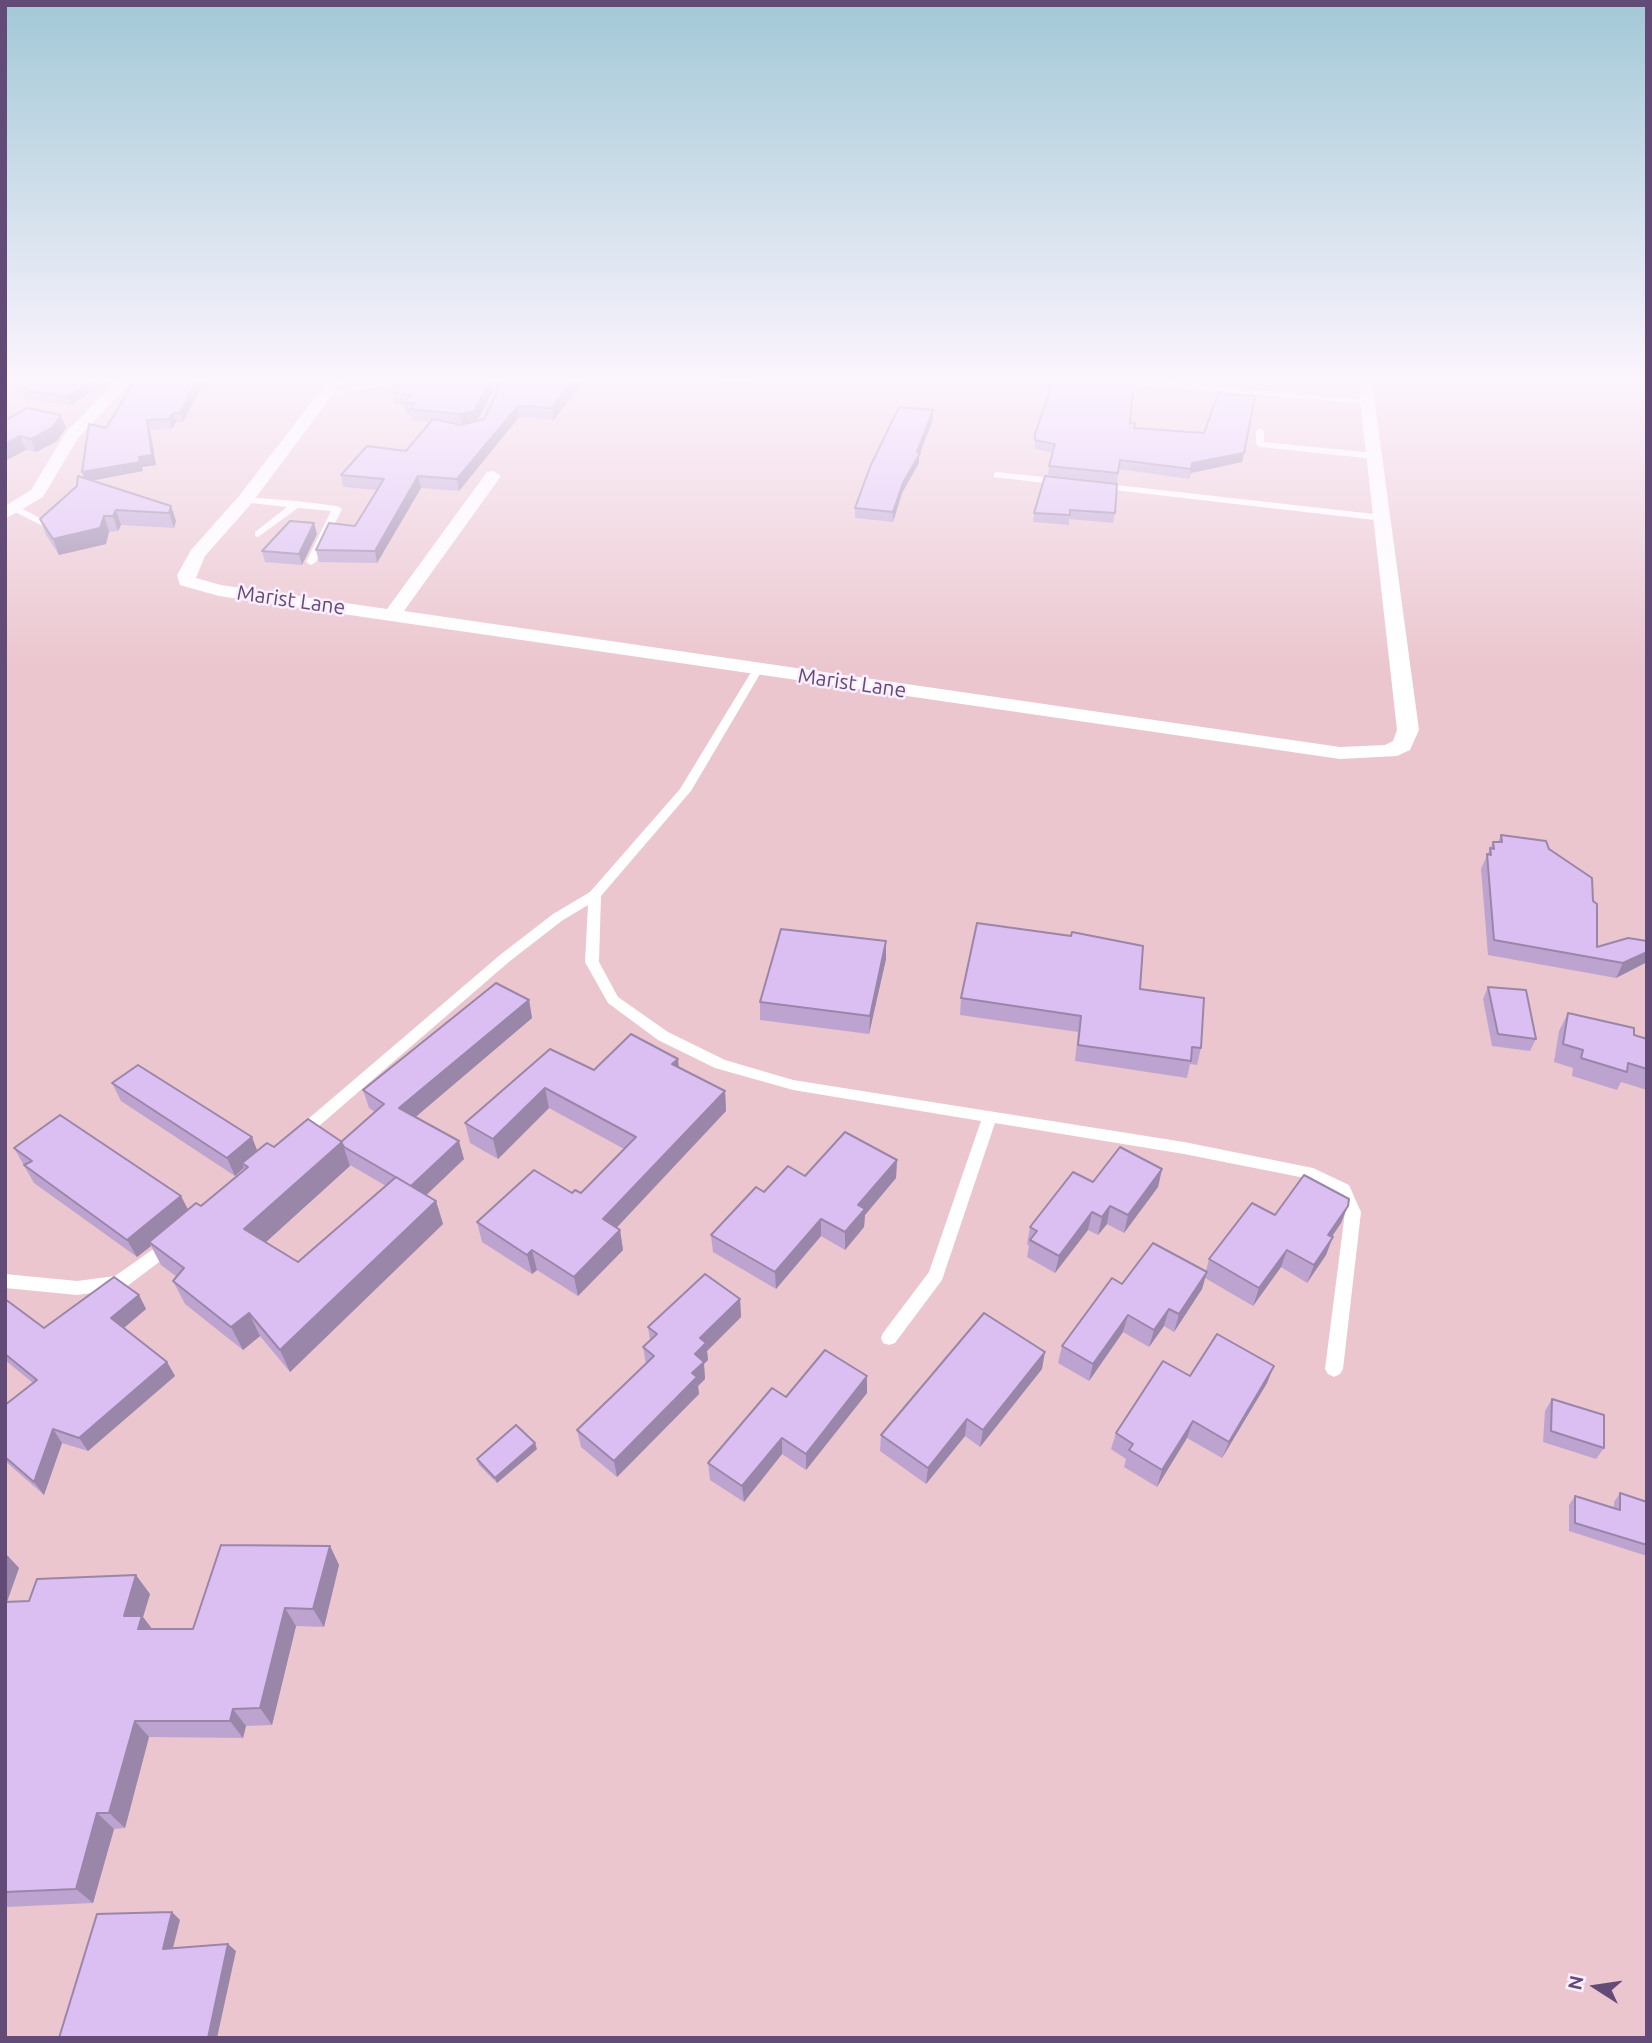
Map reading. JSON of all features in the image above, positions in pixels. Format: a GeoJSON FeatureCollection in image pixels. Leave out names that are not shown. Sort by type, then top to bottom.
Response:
{"type":"FeatureCollection","features":[{"type":"Feature","properties":{"kind":"street"},"geometry":{"type":"LineString","coordinates":[[10,511],[37,493],[46,477]]}},
{"type":"Feature","properties":{"kind":"street","name":"Marist Lane"},"geometry":{"type":"LineString","coordinates":[[263,477],[197,554],[186,575],[187,581],[219,590],[1328,751],[1389,751],[1402,745],[1408,730],[1377,477]]}},
{"type":"Feature","properties":{"kind":"street"},"geometry":{"type":"LineString","coordinates":[[392,615],[492,477]]}},
{"type":"Feature","properties":{"kind":"lane"},"geometry":{"type":"LineString","coordinates":[[1017,477],[1066,483]]}},
{"type":"Feature","properties":{"kind":"lane"},"geometry":{"type":"LineString","coordinates":[[1094,486],[1382,518]]}},
{"type":"Feature","properties":{"kind":"lane"},"geometry":{"type":"LineString","coordinates":[[245,500],[337,509],[311,562]]}},
{"type":"Feature","properties":{"kind":"lane"},"geometry":{"type":"LineString","coordinates":[[258,534],[297,504]]}},
{"type":"Feature","properties":{"kind":"lane"},"geometry":{"type":"LineString","coordinates":[[10,511],[46,524]]}},
{"type":"Feature","properties":{"kind":"lane"},"geometry":{"type":"LineString","coordinates":[[285,1147],[505,958],[558,917],[595,895],[685,791],[758,669]]}},
{"type":"Feature","properties":{"kind":"lane"},"geometry":{"type":"LineString","coordinates":[[595,895],[592,962],[613,1000],[663,1036],[720,1064],[793,1085],[1184,1148],[1314,1174],[1343,1189],[1353,1212],[1334,1369]]}},
{"type":"Feature","properties":{"kind":"lane"},"geometry":{"type":"LineString","coordinates":[[889,1338],[936,1275],[990,1117]]}},
{"type":"Feature","properties":{"kind":"lane"},"geometry":{"type":"LineString","coordinates":[[5,1281],[77,1288],[120,1282],[181,1236]]}},
{"type":"Feature","properties":{"kind":"shaded area"},"geometry":{"type":"Polygon","coordinates":[[[5,477],[1647,477],[1647,2038],[5,2038],[5,477]]]}},
{"type":"Feature","properties":{"kind":"building"},"geometry":{"type":"Polygon","coordinates":[[[78,477],[82,477],[171,506],[169,513],[116,510],[113,516],[104,516],[100,528],[53,539],[40,519],[77,486],[78,477]]]}},
{"type":"Feature","properties":{"kind":"building"},"geometry":{"type":"Polygon","coordinates":[[[366,477],[417,477],[375,551],[316,550],[329,523],[355,526],[384,479],[366,477]]]}},
{"type":"Feature","properties":{"kind":"building"},"geometry":{"type":"Polygon","coordinates":[[[866,477],[906,477],[893,512],[855,508],[866,477]]]}},
{"type":"Feature","properties":{"kind":"building"},"geometry":{"type":"Polygon","coordinates":[[[1045,477],[1117,484],[1115,513],[1070,510],[1070,515],[1034,513],[1045,477]]]}},
{"type":"Feature","properties":{"kind":"building"},"geometry":{"type":"Polygon","coordinates":[[[290,521],[314,523],[299,554],[262,551],[290,521]]]}},
{"type":"Feature","properties":{"kind":"building"},"geometry":{"type":"Polygon","coordinates":[[[1501,835],[1546,841],[1549,849],[1592,878],[1593,901],[1597,904],[1597,947],[1628,938],[1647,941],[1647,952],[1623,963],[1494,940],[1487,854],[1491,855],[1490,848],[1494,849],[1493,842],[1502,842],[1501,835]]]}},
{"type":"Feature","properties":{"kind":"building"},"geometry":{"type":"Polygon","coordinates":[[[977,923],[1071,936],[1072,932],[1143,946],[1140,989],[1204,998],[1201,1048],[1192,1047],[1191,1061],[1078,1045],[1081,1016],[961,998],[977,923]]]}},
{"type":"Feature","properties":{"kind":"building"},"geometry":{"type":"Polygon","coordinates":[[[781,929],[886,941],[870,1016],[760,1002],[781,929]]]}},
{"type":"Feature","properties":{"kind":"building"},"geometry":{"type":"Polygon","coordinates":[[[496,983],[529,1000],[399,1108],[459,1141],[411,1186],[344,1147],[341,1142],[384,1104],[363,1090],[496,983]]]}},
{"type":"Feature","properties":{"kind":"building"},"geometry":{"type":"Polygon","coordinates":[[[1488,987],[1526,990],[1536,1039],[1498,1034],[1488,987]]]}},
{"type":"Feature","properties":{"kind":"building"},"geometry":{"type":"Polygon","coordinates":[[[1568,1013],[1634,1028],[1634,1035],[1647,1039],[1647,1069],[1628,1063],[1627,1072],[1581,1058],[1583,1050],[1563,1044],[1568,1013]]]}},
{"type":"Feature","properties":{"kind":"building"},"geometry":{"type":"Polygon","coordinates":[[[631,1034],[678,1059],[672,1064],[725,1091],[603,1219],[620,1230],[574,1277],[532,1250],[527,1255],[477,1222],[534,1170],[572,1193],[575,1190],[581,1193],[636,1137],[545,1088],[493,1139],[465,1123],[550,1049],[594,1070],[631,1034]]]}},
{"type":"Feature","properties":{"kind":"building"},"geometry":{"type":"Polygon","coordinates":[[[138,1065],[252,1137],[227,1158],[112,1083],[138,1065]]]}},
{"type":"Feature","properties":{"kind":"building"},"geometry":{"type":"Polygon","coordinates":[[[60,1115],[181,1196],[127,1240],[24,1165],[32,1161],[14,1148],[60,1115]]]}},
{"type":"Feature","properties":{"kind":"building"},"geometry":{"type":"Polygon","coordinates":[[[308,1119],[342,1142],[244,1229],[298,1262],[396,1177],[436,1201],[280,1350],[249,1313],[231,1327],[173,1281],[184,1268],[149,1242],[196,1203],[201,1206],[248,1167],[242,1163],[267,1143],[274,1147],[308,1119]]]}},
{"type":"Feature","properties":{"kind":"building"},"geometry":{"type":"Polygon","coordinates":[[[845,1132],[897,1160],[858,1205],[865,1209],[845,1232],[821,1219],[775,1272],[711,1235],[756,1187],[764,1192],[788,1166],[805,1176],[845,1132]]]}},
{"type":"Feature","properties":{"kind":"building"},"geometry":{"type":"Polygon","coordinates":[[[1120,1147],[1162,1169],[1128,1215],[1110,1206],[1102,1217],[1092,1212],[1059,1256],[1030,1240],[1037,1231],[1030,1227],[1073,1172],[1093,1182],[1120,1147]]]}},
{"type":"Feature","properties":{"kind":"building"},"geometry":{"type":"Polygon","coordinates":[[[1304,1175],[1349,1199],[1348,1206],[1328,1235],[1333,1237],[1314,1265],[1287,1250],[1259,1288],[1209,1259],[1252,1203],[1275,1215],[1304,1175]]]}},
{"type":"Feature","properties":{"kind":"building"},"geometry":{"type":"Polygon","coordinates":[[[1153,1243],[1207,1272],[1179,1314],[1169,1309],[1154,1330],[1128,1315],[1093,1364],[1062,1346],[1112,1278],[1122,1284],[1153,1243]]]}},
{"type":"Feature","properties":{"kind":"building"},"geometry":{"type":"Polygon","coordinates":[[[705,1274],[740,1299],[700,1338],[706,1343],[695,1354],[704,1362],[692,1373],[697,1377],[614,1461],[577,1430],[654,1356],[643,1347],[657,1334],[648,1327],[705,1274]]]}},
{"type":"Feature","properties":{"kind":"building"},"geometry":{"type":"Polygon","coordinates":[[[114,1277],[139,1295],[111,1318],[167,1362],[79,1438],[53,1429],[34,1482],[5,1457],[5,1405],[37,1380],[5,1354],[5,1299],[44,1328],[114,1277]]]}},
{"type":"Feature","properties":{"kind":"building"},"geometry":{"type":"Polygon","coordinates":[[[984,1313],[1045,1352],[983,1430],[967,1419],[928,1468],[881,1435],[984,1313]]]}},
{"type":"Feature","properties":{"kind":"building"},"geometry":{"type":"Polygon","coordinates":[[[1217,1334],[1274,1366],[1229,1442],[1193,1421],[1162,1470],[1129,1450],[1133,1444],[1116,1433],[1163,1361],[1190,1376],[1217,1334]]]}},
{"type":"Feature","properties":{"kind":"building"},"geometry":{"type":"Polygon","coordinates":[[[825,1350],[867,1376],[806,1454],[782,1438],[742,1486],[708,1463],[772,1388],[786,1397],[825,1350]]]}},
{"type":"Feature","properties":{"kind":"building"},"geometry":{"type":"Polygon","coordinates":[[[1552,1399],[1604,1415],[1604,1448],[1551,1431],[1552,1399]]]}},
{"type":"Feature","properties":{"kind":"building"},"geometry":{"type":"Polygon","coordinates":[[[516,1425],[535,1443],[495,1478],[477,1459],[516,1425]]]}},
{"type":"Feature","properties":{"kind":"building"},"geometry":{"type":"Polygon","coordinates":[[[1620,1493],[1647,1502],[1647,1545],[1575,1523],[1575,1496],[1620,1510],[1620,1493]]]}},
{"type":"Feature","properties":{"kind":"building"},"geometry":{"type":"Polygon","coordinates":[[[221,1545],[330,1546],[313,1609],[285,1608],[260,1708],[233,1709],[230,1721],[135,1721],[109,1813],[97,1813],[76,1889],[5,1892],[5,1602],[29,1601],[37,1579],[136,1575],[124,1616],[142,1616],[138,1629],[193,1629],[221,1545]]]}},
{"type":"Feature","properties":{"kind":"building"},"geometry":{"type":"Polygon","coordinates":[[[172,1912],[163,1949],[228,1944],[208,2038],[59,2038],[97,1914],[172,1912]]]}}]}
